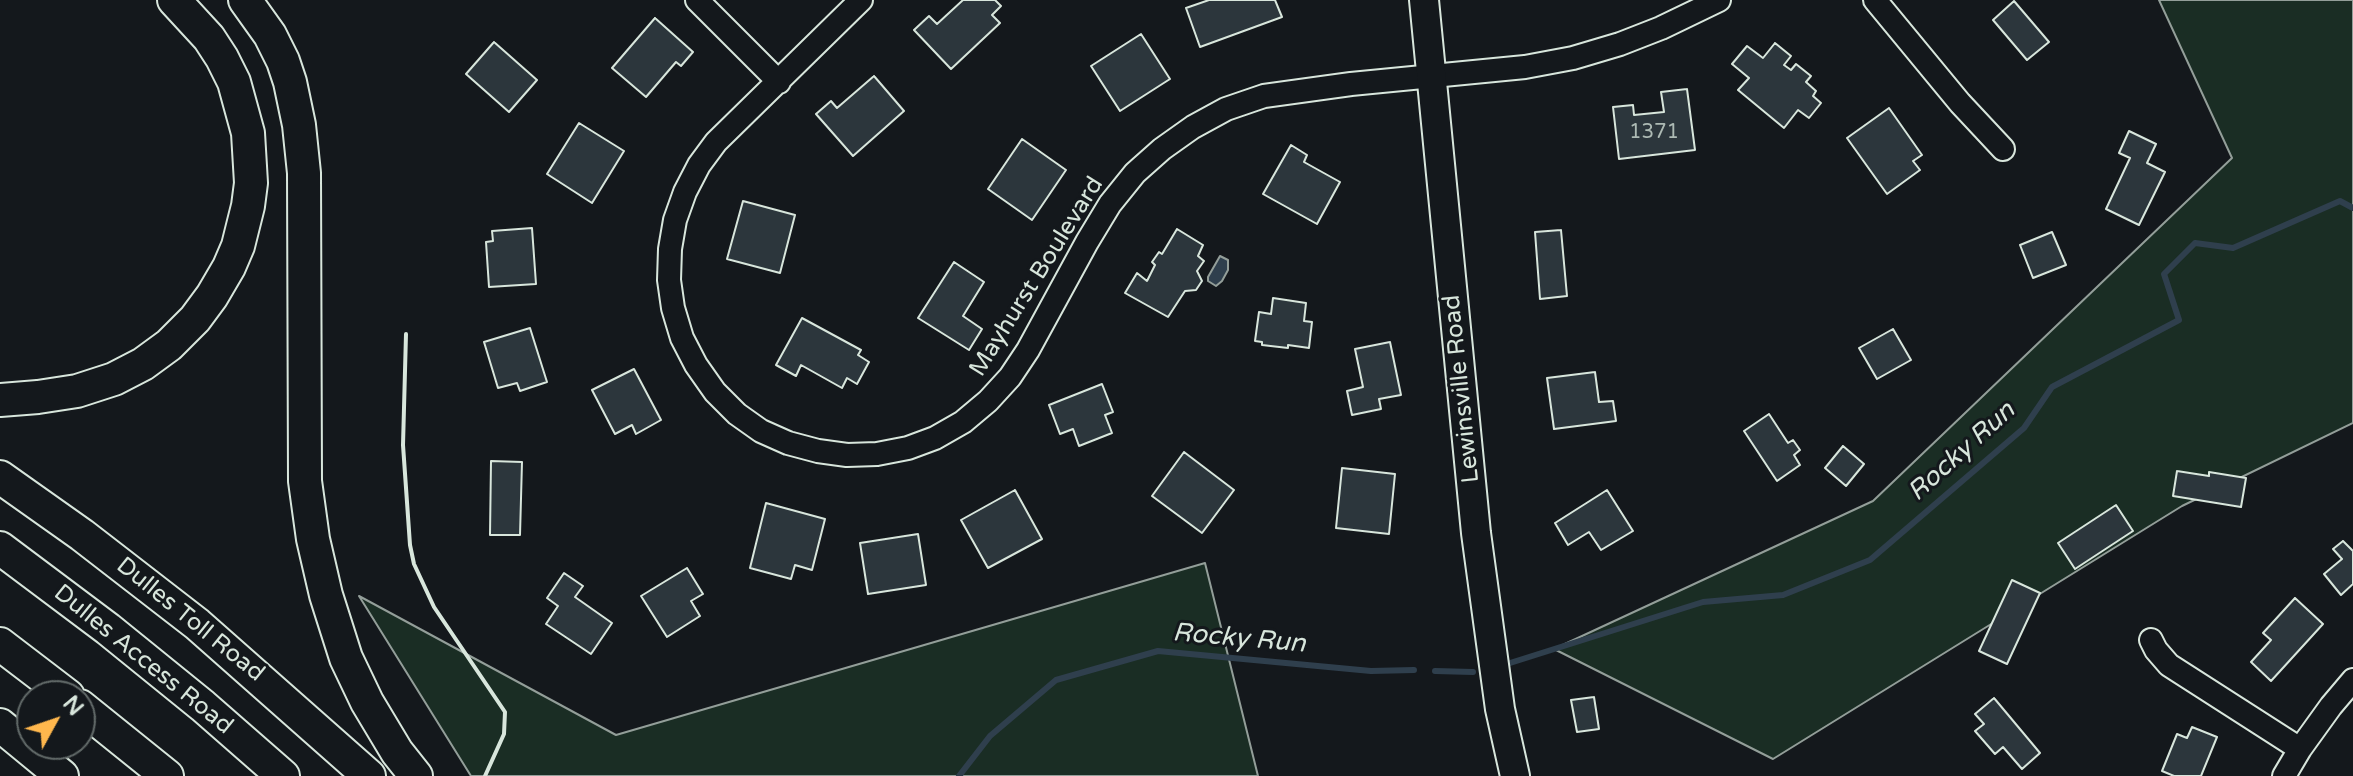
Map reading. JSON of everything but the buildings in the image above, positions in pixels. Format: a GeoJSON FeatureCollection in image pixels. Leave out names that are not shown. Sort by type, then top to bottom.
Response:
{"type":"FeatureCollection","features":[{"type":"Feature","properties":{"kind":"highway"},"geometry":{"type":"LineString","coordinates":[[0,400],[77,391],[114,379],[143,364],[169,345],[195,319],[229,267],[248,206],[251,183],[248,133],[234,82],[222,58],[209,38],[174,0]]}},
{"type":"Feature","properties":{"kind":"highway"},"geometry":{"type":"LineString","coordinates":[[245,0],[270,35],[283,61],[301,137],[304,173],[305,481],[313,539],[326,595],[346,658],[367,702],[397,752],[416,776]]}},
{"type":"Feature","properties":{"kind":"highway","name":"Dulles Toll Road"},"geometry":{"type":"LineString","coordinates":[[0,477],[82,535],[197,624],[369,776]]}},
{"type":"Feature","properties":{"kind":"highway","name":"Dulles Access Road"},"geometry":{"type":"LineString","coordinates":[[0,548],[120,638],[283,776]]}},
{"type":"Feature","properties":{"kind":"highway"},"geometry":{"type":"LineString","coordinates":[[0,644],[47,680]]}},
{"type":"Feature","properties":{"kind":"highway"},"geometry":{"type":"LineString","coordinates":[[96,719],[167,776]]}},
{"type":"Feature","properties":{"kind":"highway"},"geometry":{"type":"LineString","coordinates":[[0,725],[62,776]]}},
{"type":"Feature","properties":{"kind":"highway"},"geometry":{"type":"LineString","coordinates":[[0,737],[28,776]]}},
{"type":"Feature","properties":{"kind":"main road","name":"Lewinsville Road"},"geometry":{"type":"LineString","coordinates":[[1424,0],[1476,533],[1500,709],[1515,776]]}},
{"type":"Feature","properties":{"kind":"street"},"geometry":{"type":"LineString","coordinates":[[697,0],[779,82]]}},
{"type":"Feature","properties":{"kind":"street","name":"Mayhurst Boulevard"},"geometry":{"type":"LineString","coordinates":[[861,0],[716,142],[699,165],[675,220],[669,280],[682,338],[715,392],[737,414],[761,431],[788,443],[847,455],[893,451],[935,438],[963,422],[988,401],[1010,377],[1028,350],[1087,242],[1110,204],[1135,173],[1193,127],[1226,109],[1264,96],[1525,67],[1573,58],[1661,28],[1719,0]]}},
{"type":"Feature","properties":{"kind":"street"},"geometry":{"type":"LineString","coordinates":[[1875,0],[1960,103],[2003,149]]}},
{"type":"Feature","properties":{"kind":"street"},"geometry":{"type":"LineString","coordinates":[[2151,640],[2169,665],[2300,749]]}},
{"type":"Feature","properties":{"kind":"street"},"geometry":{"type":"LineString","coordinates":[[2284,776],[2300,749],[2353,680]]}},
{"type":"Feature","properties":{"kind":"green space"},"geometry":{"type":"Polygon","coordinates":[[[2159,0],[2353,0],[2353,423],[2182,506],[1773,759],[1554,649],[1873,501],[2232,158],[2159,0]]]}},
{"type":"Feature","properties":{"kind":"green space"},"geometry":{"type":"Polygon","coordinates":[[[1205,563],[1258,776],[471,776],[359,596],[616,735],[1205,563]]]}},
{"type":"Feature","properties":{"kind":"water"},"geometry":{"type":"Polygon","coordinates":[[[1220,256],[1228,260],[1228,270],[1216,286],[1208,281],[1208,277],[1220,256]]]}},
{"type":"Feature","properties":{"kind":"waterway","name":"Rocky Run"},"geometry":{"type":"LineString","coordinates":[[1510,663],[1703,602],[1783,595],[1870,560],[2024,428],[2052,387],[2179,320],[2164,274],[2195,243],[2233,248],[2340,201],[2353,208]]}},
{"type":"Feature","properties":{"kind":"waterway","name":"Rocky Run"},"geometry":{"type":"LineString","coordinates":[[959,776],[990,736],[1056,680],[1158,651],[1371,671],[1414,670]]}},
{"type":"Feature","properties":{"kind":"waterway","name":"Rocky Run"},"geometry":{"type":"LineString","coordinates":[[1435,671],[1473,672]]}},
{"type":"Feature","properties":{"kind":"wall"},"geometry":{"type":"LineString","coordinates":[[406,334],[403,445],[410,545],[414,564],[434,607],[505,712],[504,734],[485,776]]}}]}
